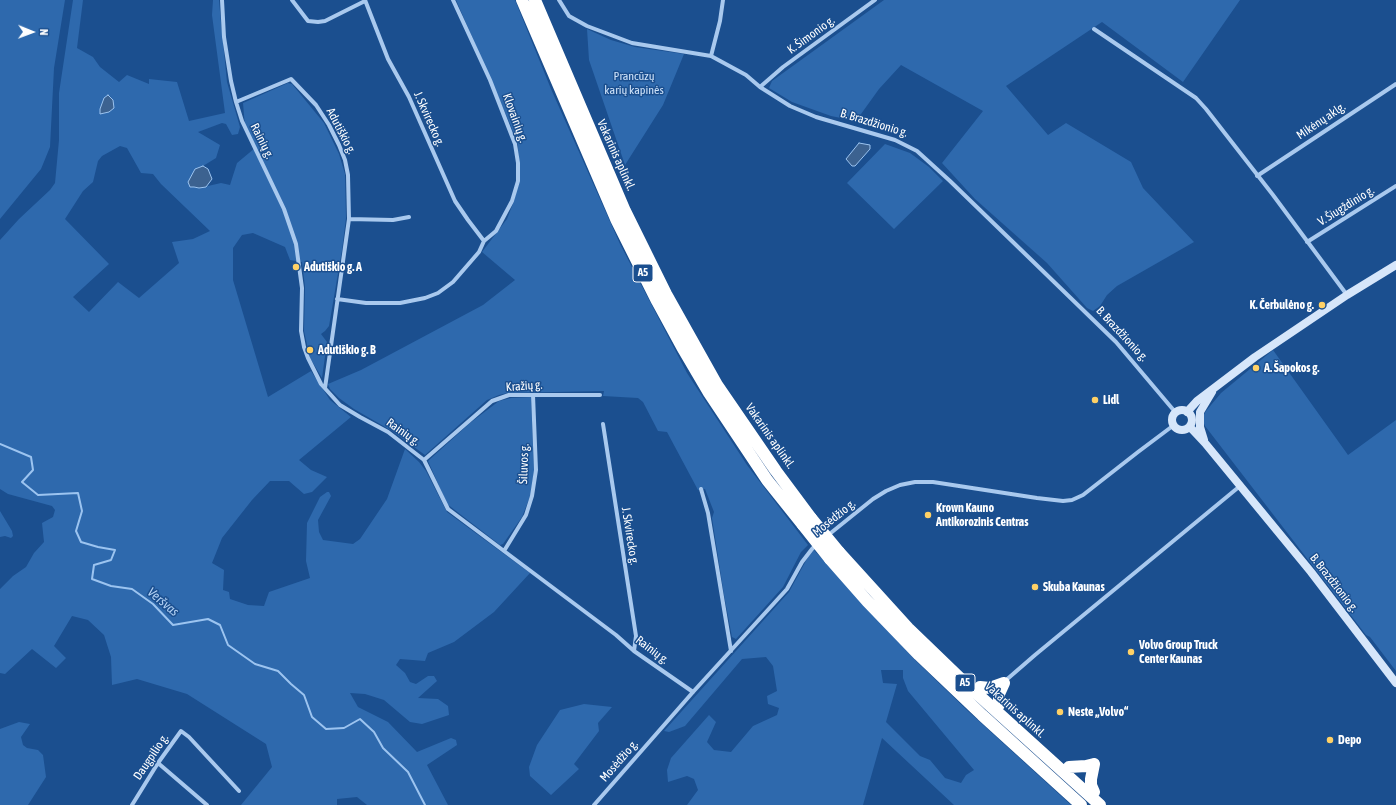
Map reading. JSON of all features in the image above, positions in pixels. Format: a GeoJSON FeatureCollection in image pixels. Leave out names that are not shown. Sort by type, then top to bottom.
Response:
{"type":"FeatureCollection","features":[{"type":"Feature","properties":{"kind":"highway","name":"Vakarinis aplinkl."},"geometry":{"type":"LineString","coordinates":[[522,0],[616,219],[664,315],[708,393],[767,480],[807,522],[835,556],[867,601],[919,655],[982,715],[1082,805]]}},
{"type":"Feature","properties":{"kind":"highway","name":"Vakarinis aplinkl."},"geometry":{"type":"LineString","coordinates":[[535,0],[625,211],[666,294],[717,385],[776,471],[807,522]]}},
{"type":"Feature","properties":{"kind":"highway","name":"Vakarinis aplinkl."},"geometry":{"type":"LineString","coordinates":[[835,556],[963,681],[1100,805]]}},
{"type":"Feature","properties":{"kind":"highway"},"geometry":{"type":"LineString","coordinates":[[908,628],[980,687],[1069,767],[1094,792],[1104,805]]}},
{"type":"Feature","properties":{"kind":"highway"},"geometry":{"type":"LineString","coordinates":[[980,687],[990,688],[1004,683]]}},
{"type":"Feature","properties":{"kind":"highway"},"geometry":{"type":"LineString","coordinates":[[1000,705],[999,694],[1004,683]]}},
{"type":"Feature","properties":{"kind":"highway"},"geometry":{"type":"LineString","coordinates":[[1069,767],[1094,764],[1091,785],[1094,792]]}},
{"type":"Feature","properties":{"kind":"street"},"geometry":{"type":"LineString","coordinates":[[222,0],[224,37],[236,102]]}},
{"type":"Feature","properties":{"kind":"street"},"geometry":{"type":"LineString","coordinates":[[292,0],[308,21],[318,22],[325,21],[365,1]]}},
{"type":"Feature","properties":{"kind":"street","name":"Klovainių g."},"geometry":{"type":"LineString","coordinates":[[337,299],[366,303],[400,303],[424,298],[438,293],[453,282],[479,252],[484,241],[496,231],[512,201],[518,181],[518,162],[515,144],[503,112],[453,0]]}},
{"type":"Feature","properties":{"kind":"street","name":"B. Brazdžionio g."},"geometry":{"type":"LineString","coordinates":[[559,0],[569,16],[587,26],[632,43],[711,56],[746,75],[760,87],[790,106],[832,122],[858,128],[895,140],[917,150],[1116,342],[1176,413]]}},
{"type":"Feature","properties":{"kind":"street"},"geometry":{"type":"LineString","coordinates":[[711,56],[720,21],[723,0]]}},
{"type":"Feature","properties":{"kind":"street","name":"K. Šimonio g."},"geometry":{"type":"LineString","coordinates":[[760,87],[783,67],[875,0]]}},
{"type":"Feature","properties":{"kind":"street","name":"J. Skvirecko g."},"geometry":{"type":"LineString","coordinates":[[365,1],[388,59],[409,97],[455,201],[484,241]]}},
{"type":"Feature","properties":{"kind":"street"},"geometry":{"type":"LineString","coordinates":[[1094,29],[1196,98],[1308,242],[1347,295]]}},
{"type":"Feature","properties":{"kind":"street","name":"Adutiškio g."},"geometry":{"type":"LineString","coordinates":[[236,102],[291,80],[316,105],[329,125],[345,160],[348,175],[349,219],[325,388]]}},
{"type":"Feature","properties":{"kind":"street","name":"Mikėnų aklg."},"geometry":{"type":"LineString","coordinates":[[1257,176],[1396,84]]}},
{"type":"Feature","properties":{"kind":"street","name":"Rainių g."},"geometry":{"type":"LineString","coordinates":[[236,102],[242,121],[284,209],[296,244],[302,288],[301,331],[304,347],[308,358],[325,388],[340,404],[388,432],[424,460],[448,509],[616,635],[634,651],[693,692]]}},
{"type":"Feature","properties":{"kind":"street","name":"V. Šiugždinio g."},"geometry":{"type":"LineString","coordinates":[[1308,242],[1396,186]]}},
{"type":"Feature","properties":{"kind":"street"},"geometry":{"type":"LineString","coordinates":[[349,219],[393,220],[409,217]]}},
{"type":"Feature","properties":{"kind":"street"},"geometry":{"type":"LineString","coordinates":[[1187,412],[1197,401],[1255,357],[1347,295],[1396,265]]}},
{"type":"Feature","properties":{"kind":"street"},"geometry":{"type":"LineString","coordinates":[[1205,443],[1200,427],[1200,412],[1214,389]]}},
{"type":"Feature","properties":{"kind":"street","name":"Šiluvos g."},"geometry":{"type":"LineString","coordinates":[[504,551],[526,515],[532,496],[536,470],[533,394]]}},
{"type":"Feature","properties":{"kind":"street","name":"Kražių g."},"geometry":{"type":"LineString","coordinates":[[424,460],[492,401],[509,395],[600,395]]}},
{"type":"Feature","properties":{"kind":"street"},"geometry":{"type":"LineString","coordinates":[[1181,411],[1187,412],[1192,417],[1190,427],[1183,430],[1178,429],[1174,425],[1173,420],[1176,413],[1181,411]]}},
{"type":"Feature","properties":{"kind":"street","name":"J. Skvirecko g."},"geometry":{"type":"LineString","coordinates":[[603,424],[636,636],[634,651]]}},
{"type":"Feature","properties":{"kind":"street","name":"Mosėdžio g."},"geometry":{"type":"LineString","coordinates":[[594,805],[693,692],[787,589],[802,562],[812,549],[840,524],[873,499],[900,485],[915,482],[933,482],[1037,498],[1063,501],[1072,500],[1084,494],[1174,425]]}},
{"type":"Feature","properties":{"kind":"street","name":"B. Brazdžionio g."},"geometry":{"type":"LineString","coordinates":[[1190,427],[1205,443],[1311,572],[1396,683]]}},
{"type":"Feature","properties":{"kind":"street"},"geometry":{"type":"LineString","coordinates":[[1004,683],[1025,663],[1240,486]]}},
{"type":"Feature","properties":{"kind":"street"},"geometry":{"type":"LineString","coordinates":[[701,489],[708,513],[731,651]]}},
{"type":"Feature","properties":{"kind":"street","name":"Daugpilio g."},"geometry":{"type":"LineString","coordinates":[[132,805],[158,763],[181,731],[189,737],[239,791]]}},
{"type":"Feature","properties":{"kind":"street"},"geometry":{"type":"LineString","coordinates":[[158,763],[207,805]]}},
{"type":"Feature","properties":{"kind":"green space"},"geometry":{"type":"Polygon","coordinates":[[[0,0],[65,0],[54,68],[50,147],[41,169],[0,219],[0,0]]]}},
{"type":"Feature","properties":{"kind":"green space"},"geometry":{"type":"Polygon","coordinates":[[[73,0],[83,0],[77,48],[93,57],[100,67],[119,82],[127,75],[149,84],[149,79],[177,82],[189,121],[225,113],[212,15],[213,0],[219,0],[227,82],[240,127],[238,134],[232,135],[226,124],[222,123],[198,132],[220,145],[216,158],[195,169],[194,187],[199,188],[221,183],[230,185],[237,163],[255,148],[245,127],[243,103],[288,83],[292,84],[324,123],[339,154],[345,174],[346,218],[329,326],[321,334],[327,342],[322,378],[310,358],[304,331],[305,287],[302,262],[290,260],[285,247],[253,233],[242,235],[233,248],[233,280],[268,397],[311,371],[330,400],[351,417],[299,460],[311,470],[327,477],[312,492],[304,494],[289,481],[270,481],[252,500],[222,538],[212,563],[224,570],[223,590],[229,592],[230,599],[248,605],[264,606],[269,592],[310,578],[306,561],[307,523],[320,497],[327,492],[329,492],[331,496],[318,520],[319,532],[323,540],[353,544],[360,539],[387,499],[405,449],[426,471],[447,512],[530,573],[494,612],[454,642],[428,653],[425,661],[400,659],[396,665],[405,673],[410,682],[416,684],[428,676],[434,676],[437,681],[418,698],[438,699],[448,706],[449,715],[422,724],[410,722],[384,700],[365,694],[350,693],[358,707],[388,722],[417,752],[451,738],[456,740],[457,745],[427,765],[448,805],[367,805],[357,797],[337,799],[337,805],[241,805],[272,767],[266,744],[187,694],[137,679],[112,685],[111,657],[104,635],[88,620],[72,616],[54,646],[66,658],[56,668],[32,649],[5,674],[0,673],[0,589],[13,576],[26,567],[34,553],[44,542],[42,523],[53,517],[55,510],[52,506],[8,494],[0,489],[0,240],[19,219],[50,190],[55,183],[59,140],[59,93],[73,0]],[[110,96],[104,98],[102,103],[109,112],[114,107],[113,100],[110,96]],[[120,146],[102,156],[98,161],[93,182],[83,191],[65,219],[109,264],[73,297],[89,312],[118,282],[139,298],[179,263],[172,242],[193,239],[210,231],[161,184],[153,174],[141,173],[127,148],[120,146]]]}},
{"type":"Feature","properties":{"kind":"green space"},"geometry":{"type":"Polygon","coordinates":[[[456,0],[515,0],[551,89],[620,244],[687,373],[747,465],[808,545],[801,552],[783,587],[736,639],[732,637],[724,595],[712,518],[714,512],[705,489],[698,490],[667,432],[658,431],[643,402],[638,398],[603,396],[604,391],[507,393],[499,395],[487,400],[425,455],[392,431],[354,409],[330,389],[328,384],[361,370],[483,305],[515,280],[482,252],[507,219],[514,201],[519,179],[518,145],[456,0]]]}},
{"type":"Feature","properties":{"kind":"green space"},"geometry":{"type":"Polygon","coordinates":[[[884,0],[1240,0],[1183,82],[1102,22],[1006,86],[1048,135],[1066,123],[1131,162],[1143,188],[1194,242],[1117,286],[1107,295],[1100,306],[1093,311],[1087,308],[1047,263],[975,199],[942,163],[983,111],[901,65],[879,89],[856,121],[831,116],[792,102],[769,88],[772,81],[884,0]]]}},
{"type":"Feature","properties":{"kind":"green space","name":"Prancūzų karių kapinės"},"geometry":{"type":"Polygon","coordinates":[[[587,29],[611,40],[635,47],[684,54],[663,105],[625,165],[589,60],[587,29]]]}},
{"type":"Feature","properties":{"kind":"green space"},"geometry":{"type":"Polygon","coordinates":[[[885,144],[910,153],[929,167],[943,181],[894,229],[847,183],[885,144]]]}},
{"type":"Feature","properties":{"kind":"green space"},"geometry":{"type":"Polygon","coordinates":[[[1273,350],[1348,455],[1396,420],[1396,671],[1370,637],[1366,635],[1205,426],[1203,421],[1203,416],[1206,411],[1221,393],[1273,350]]]}},
{"type":"Feature","properties":{"kind":"green space"},"geometry":{"type":"Polygon","coordinates":[[[531,397],[534,470],[531,494],[522,517],[503,544],[500,545],[447,504],[428,461],[470,423],[499,401],[511,398],[531,397]]]}},
{"type":"Feature","properties":{"kind":"green space"},"geometry":{"type":"Polygon","coordinates":[[[0,511],[12,531],[13,536],[11,538],[5,536],[0,537],[0,511]]]}},
{"type":"Feature","properties":{"kind":"green space"},"geometry":{"type":"Polygon","coordinates":[[[814,550],[914,659],[969,712],[1071,805],[954,805],[882,738],[863,805],[687,805],[698,790],[694,779],[687,776],[668,782],[667,770],[671,758],[709,715],[716,722],[707,742],[714,750],[731,752],[753,726],[777,715],[779,708],[768,704],[767,696],[777,691],[773,666],[766,657],[742,659],[685,726],[669,732],[664,731],[789,592],[808,557],[814,550]],[[881,670],[883,683],[897,684],[886,722],[920,756],[930,760],[945,778],[961,783],[966,775],[974,770],[908,691],[903,678],[903,670],[881,670]]]}},
{"type":"Feature","properties":{"kind":"green space"},"geometry":{"type":"Polygon","coordinates":[[[584,704],[612,707],[598,723],[599,731],[574,764],[579,769],[551,795],[530,776],[529,767],[537,745],[560,710],[584,704]]]}},
{"type":"Feature","properties":{"kind":"green space"},"geometry":{"type":"Polygon","coordinates":[[[19,722],[30,724],[21,737],[23,745],[27,748],[38,750],[43,755],[46,777],[28,805],[0,805],[0,729],[19,722]]]}},
{"type":"Feature","properties":{"kind":"shaded area"},"geometry":{"type":"Polygon","coordinates":[[[108,95],[113,100],[114,108],[109,112],[100,114],[100,109],[104,98],[108,95]]]}},
{"type":"Feature","properties":{"kind":"shaded area"},"geometry":{"type":"Polygon","coordinates":[[[859,143],[870,145],[870,149],[855,166],[852,166],[846,159],[859,143]]]}},
{"type":"Feature","properties":{"kind":"shaded area"},"geometry":{"type":"Polygon","coordinates":[[[203,166],[208,169],[212,179],[206,187],[190,187],[188,182],[195,169],[203,166]]]}},
{"type":"Feature","properties":{"kind":"waterway","name":"Veršvas"},"geometry":{"type":"LineString","coordinates":[[0,444],[31,457],[33,470],[22,482],[38,495],[78,493],[82,511],[76,531],[81,542],[115,550],[111,560],[94,565],[92,579],[111,586],[132,589],[153,604],[173,625],[208,619],[220,625],[228,645],[255,664],[278,671],[304,695],[312,717],[326,729],[344,728],[360,719],[374,732],[383,748],[408,772],[425,805]]}},
{"type":"Feature","properties":{"kind":"place","name":"Adutiškio g. A"},"geometry":{"type":"Point","coordinates":[296,267]}},
{"type":"Feature","properties":{"kind":"place","name":"K. Čerbulėno g."},"geometry":{"type":"Point","coordinates":[1322,305]}},
{"type":"Feature","properties":{"kind":"place","name":"Adutiškio g. B"},"geometry":{"type":"Point","coordinates":[310,350]}},
{"type":"Feature","properties":{"kind":"place","name":"A. Šapokos g."},"geometry":{"type":"Point","coordinates":[1256,368]}},
{"type":"Feature","properties":{"kind":"place","name":"Lidl"},"geometry":{"type":"Point","coordinates":[1095,400]}},
{"type":"Feature","properties":{"kind":"place","name":"Krown Kauno Antikorozinis Centras"},"geometry":{"type":"Point","coordinates":[928,515]}},
{"type":"Feature","properties":{"kind":"place","name":"Skuba Kaunas"},"geometry":{"type":"Point","coordinates":[1035,587]}},
{"type":"Feature","properties":{"kind":"place","name":"Volvo Group Truck Center Kaunas"},"geometry":{"type":"Point","coordinates":[1131,652]}},
{"type":"Feature","properties":{"kind":"place","name":"Neste „Volvo“"},"geometry":{"type":"Point","coordinates":[1060,712]}},
{"type":"Feature","properties":{"kind":"place","name":"Depo"},"geometry":{"type":"Point","coordinates":[1330,740]}}]}
